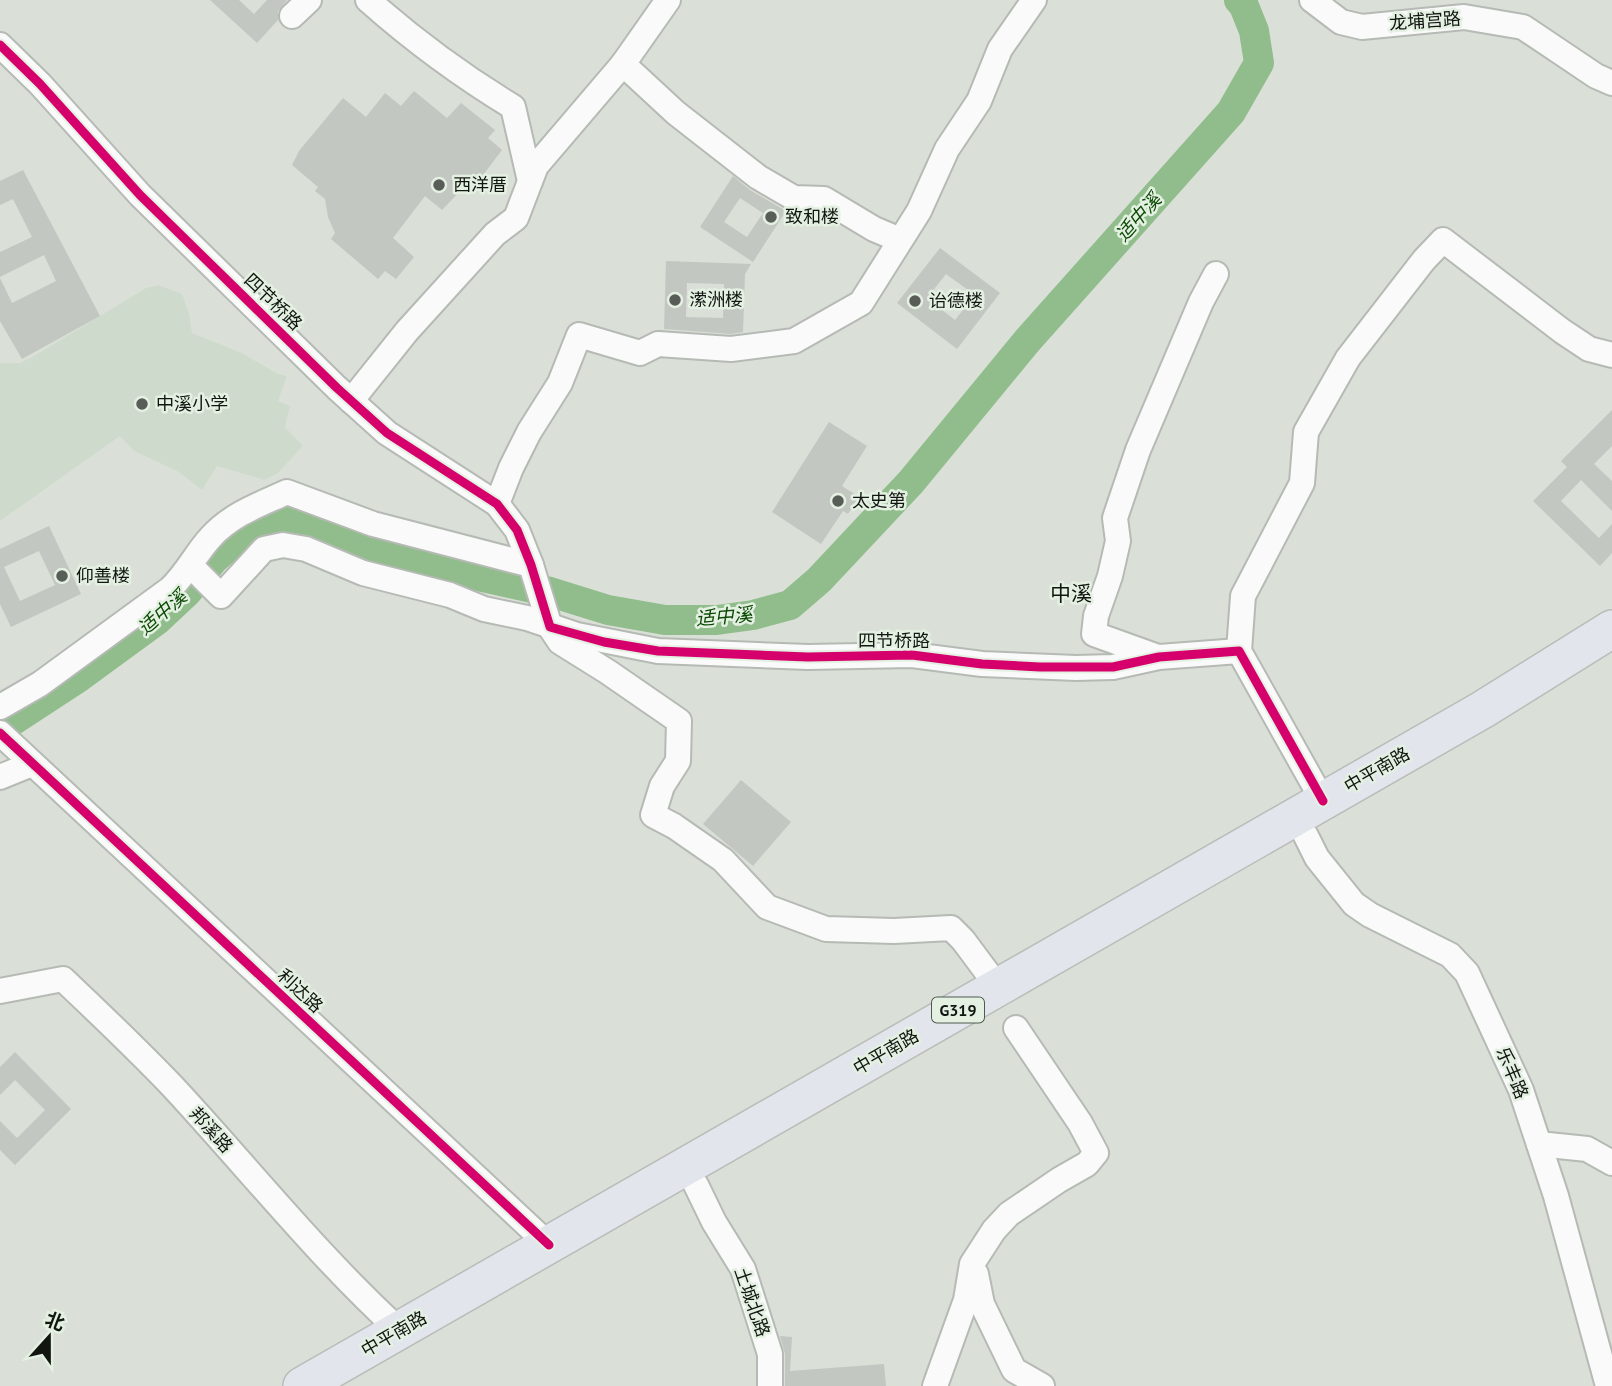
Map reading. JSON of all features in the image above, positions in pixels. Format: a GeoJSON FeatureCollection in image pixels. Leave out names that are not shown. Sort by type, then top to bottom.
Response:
{"type":"FeatureCollection","features":[{"type":"Feature","properties":{"kind":"highway","name":"中平南路"},"geometry":{"type":"LineString","coordinates":[[302,1386],[1482,710],[1612,629]]}},
{"type":"Feature","properties":{"kind":"highway","name":"G319"},"geometry":{"type":"LineString","coordinates":[[346,1386],[1493,728],[1612,654]]}},
{"type":"Feature","properties":{"kind":"street"},"geometry":{"type":"LineString","coordinates":[[368,0],[403,31],[478,86],[513,107],[530,181]]}},
{"type":"Feature","properties":{"kind":"street"},"geometry":{"type":"LineString","coordinates":[[351,401],[407,331],[495,234],[516,218],[536,166],[623,64],[668,0]]}},
{"type":"Feature","properties":{"kind":"street"},"geometry":{"type":"LineString","coordinates":[[497,504],[529,432],[560,383],[579,335],[640,353],[658,344],[732,349],[794,341],[862,303],[919,211],[947,149],[979,102],[1000,49],[1034,0]]}},
{"type":"Feature","properties":{"kind":"street","name":"龙埔宫路"},"geometry":{"type":"LineString","coordinates":[[1313,1],[1341,22],[1362,27],[1464,17],[1523,27],[1596,76],[1612,83]]}},
{"type":"Feature","properties":{"kind":"street","name":"四节桥路"},"geometry":{"type":"LineString","coordinates":[[0,45],[40,84],[140,195],[351,401],[387,433],[497,504],[517,530],[550,627]]}},
{"type":"Feature","properties":{"kind":"street"},"geometry":{"type":"LineString","coordinates":[[623,64],[676,113],[758,177],[794,198],[824,199],[874,229],[900,240]]}},
{"type":"Feature","properties":{"kind":"street"},"geometry":{"type":"LineString","coordinates":[[1323,801],[1238,651],[1243,596],[1302,483],[1306,432],[1348,358],[1424,260],[1443,240],[1562,331],[1589,349],[1612,355]]}},
{"type":"Feature","properties":{"kind":"street"},"geometry":{"type":"LineString","coordinates":[[1159,657],[1094,634],[1096,616],[1110,576],[1118,541],[1115,518],[1138,450],[1201,302],[1216,274]]}},
{"type":"Feature","properties":{"kind":"street"},"geometry":{"type":"LineString","coordinates":[[0,706],[40,684],[179,581],[211,536],[231,518],[286,492],[373,524],[531,565]]}},
{"type":"Feature","properties":{"kind":"street","name":"四节桥路"},"geometry":{"type":"LineString","coordinates":[[191,567],[221,596],[264,549],[283,545],[306,549],[363,573],[450,595],[484,609],[527,618],[614,644],[684,653],[808,657],[912,655],[982,664],[1113,667],[1159,657],[1238,651]]}},
{"type":"Feature","properties":{"kind":"street"},"geometry":{"type":"LineString","coordinates":[[550,627],[560,642],[679,721],[678,761],[662,786],[653,815],[674,826],[723,860],[767,907],[826,929],[894,931],[951,928],[998,988]]}},
{"type":"Feature","properties":{"kind":"street","name":"利达路"},"geometry":{"type":"LineString","coordinates":[[0,733],[549,1245]]}},
{"type":"Feature","properties":{"kind":"street"},"geometry":{"type":"LineString","coordinates":[[0,777],[30,763]]}},
{"type":"Feature","properties":{"kind":"street","name":"乐丰路"},"geometry":{"type":"LineString","coordinates":[[1306,836],[1317,858],[1354,904],[1370,915],[1450,955],[1467,973],[1521,1090],[1556,1196],[1608,1386]]}},
{"type":"Feature","properties":{"kind":"street","name":"邦溪路"},"geometry":{"type":"LineString","coordinates":[[0,991],[63,979],[158,1072],[331,1263],[400,1331]]}},
{"type":"Feature","properties":{"kind":"street"},"geometry":{"type":"LineString","coordinates":[[935,1386],[966,1300],[972,1264],[994,1230],[1009,1214],[1087,1164],[1096,1153],[1080,1123],[1016,1028]]}},
{"type":"Feature","properties":{"kind":"street"},"geometry":{"type":"LineString","coordinates":[[1539,1144],[1587,1149],[1612,1163]]}},
{"type":"Feature","properties":{"kind":"street","name":"土城北路"},"geometry":{"type":"LineString","coordinates":[[696,1185],[713,1222],[743,1269],[770,1354],[770,1386]]}},
{"type":"Feature","properties":{"kind":"street"},"geometry":{"type":"LineString","coordinates":[[972,1264],[982,1304],[1004,1353],[1014,1370],[1042,1386]]}},
{"type":"Feature","properties":{"kind":"shaded area","name":"中溪小学"},"geometry":{"type":"Polygon","coordinates":[[[158,285],[182,294],[192,333],[242,353],[276,373],[287,376],[278,401],[290,406],[285,427],[303,446],[278,473],[265,480],[217,466],[202,490],[179,472],[134,451],[120,436],[0,521],[0,363],[20,363],[146,288],[158,285]]]}},
{"type":"Feature","properties":{"kind":"building"},"geometry":{"type":"Polygon","coordinates":[[[210,0],[239,0],[254,14],[267,0],[287,0],[278,11],[278,20],[257,43],[210,0]]]}},
{"type":"Feature","properties":{"kind":"building","name":"西洋厝"},"geometry":{"type":"Polygon","coordinates":[[[414,91],[447,118],[461,103],[495,130],[488,138],[502,150],[474,187],[468,183],[442,210],[425,196],[393,238],[414,257],[396,279],[385,271],[378,279],[331,239],[335,233],[328,217],[325,199],[315,191],[318,187],[292,165],[299,151],[343,98],[366,117],[385,93],[401,106],[414,91]]]}},
{"type":"Feature","properties":{"kind":"building"},"geometry":{"type":"Polygon","coordinates":[[[23,170],[100,316],[22,359],[0,321],[0,278],[12,303],[56,281],[44,255],[0,277],[0,252],[32,237],[13,199],[0,205],[0,181],[23,170]]]}},
{"type":"Feature","properties":{"kind":"building","name":"致和楼"},"geometry":{"type":"Polygon","coordinates":[[[733,176],[750,190],[786,211],[753,262],[700,227],[733,176]],[[740,198],[724,222],[747,237],[763,213],[740,198]]]}},
{"type":"Feature","properties":{"kind":"building","name":"诒德楼"},"geometry":{"type":"Polygon","coordinates":[[[940,248],[1000,293],[957,349],[897,303],[940,248]],[[946,274],[927,298],[955,320],[975,295],[946,274]]]}},
{"type":"Feature","properties":{"kind":"building","name":"潆洲楼"},"geometry":{"type":"Polygon","coordinates":[[[666,261],[751,264],[745,274],[743,332],[731,334],[664,329],[666,261]],[[687,283],[686,317],[723,318],[724,284],[687,283]]]}},
{"type":"Feature","properties":{"kind":"building"},"geometry":{"type":"Polygon","coordinates":[[[1612,410],[1612,446],[1594,464],[1612,481],[1612,511],[1581,480],[1561,501],[1599,538],[1612,524],[1612,553],[1600,566],[1533,501],[1567,467],[1561,461],[1612,410]]]}},
{"type":"Feature","properties":{"kind":"building"},"geometry":{"type":"Polygon","coordinates":[[[829,422],[867,446],[842,486],[859,497],[848,514],[843,511],[821,544],[772,512],[829,422]]]}},
{"type":"Feature","properties":{"kind":"building","name":"仰善楼"},"geometry":{"type":"Polygon","coordinates":[[[49,526],[81,594],[11,627],[0,604],[0,549],[49,526]],[[39,551],[4,567],[20,601],[55,585],[39,551]]]}},
{"type":"Feature","properties":{"kind":"building"},"geometry":{"type":"Polygon","coordinates":[[[741,780],[791,822],[753,866],[703,824],[741,780]]]}},
{"type":"Feature","properties":{"kind":"building"},"geometry":{"type":"Polygon","coordinates":[[[15,1052],[71,1109],[15,1165],[0,1150],[0,1121],[17,1138],[45,1110],[15,1080],[0,1095],[0,1067],[15,1052]]]}},
{"type":"Feature","properties":{"kind":"building"},"geometry":{"type":"Polygon","coordinates":[[[780,1336],[792,1337],[790,1371],[884,1364],[886,1386],[785,1386],[785,1354],[780,1336]]]}},
{"type":"Feature","properties":{"kind":"waterway","name":"适中溪"},"geometry":{"type":"LineString","coordinates":[[0,729],[78,678],[156,621],[187,592],[213,560],[235,541],[255,528],[281,521],[316,528],[421,563],[550,592],[608,610],[665,620],[717,620],[753,615],[790,605],[819,580],[911,482],[1027,341],[1231,112],[1259,63],[1254,31],[1239,0]]}},
{"type":"Feature","properties":{"kind":"cycle path"},"geometry":{"type":"LineString","coordinates":[[0,45],[40,84],[140,195],[337,388],[387,433],[497,504],[517,530],[550,627],[604,642],[658,651],[808,657],[912,655],[982,664],[1040,667],[1113,667],[1159,657],[1239,651],[1323,801]]}},
{"type":"Feature","properties":{"kind":"cycle path"},"geometry":{"type":"LineString","coordinates":[[0,733],[549,1245]]}},
{"type":"Feature","properties":{"kind":"place","name":"西洋厝"},"geometry":{"type":"Point","coordinates":[439,185]}},
{"type":"Feature","properties":{"kind":"place","name":"致和楼"},"geometry":{"type":"Point","coordinates":[771,217]}},
{"type":"Feature","properties":{"kind":"place","name":"潆洲楼"},"geometry":{"type":"Point","coordinates":[675,300]}},
{"type":"Feature","properties":{"kind":"place","name":"诒德楼"},"geometry":{"type":"Point","coordinates":[915,301]}},
{"type":"Feature","properties":{"kind":"place","name":"中溪小学"},"geometry":{"type":"Point","coordinates":[142,404]}},
{"type":"Feature","properties":{"kind":"place","name":"太史第"},"geometry":{"type":"Point","coordinates":[838,501]}},
{"type":"Feature","properties":{"kind":"place","name":"仰善楼"},"geometry":{"type":"Point","coordinates":[62,576]}},
{"type":"Feature","properties":{"kind":"district","name":"中溪"},"geometry":{"type":"Point","coordinates":[1071,594]}}]}
